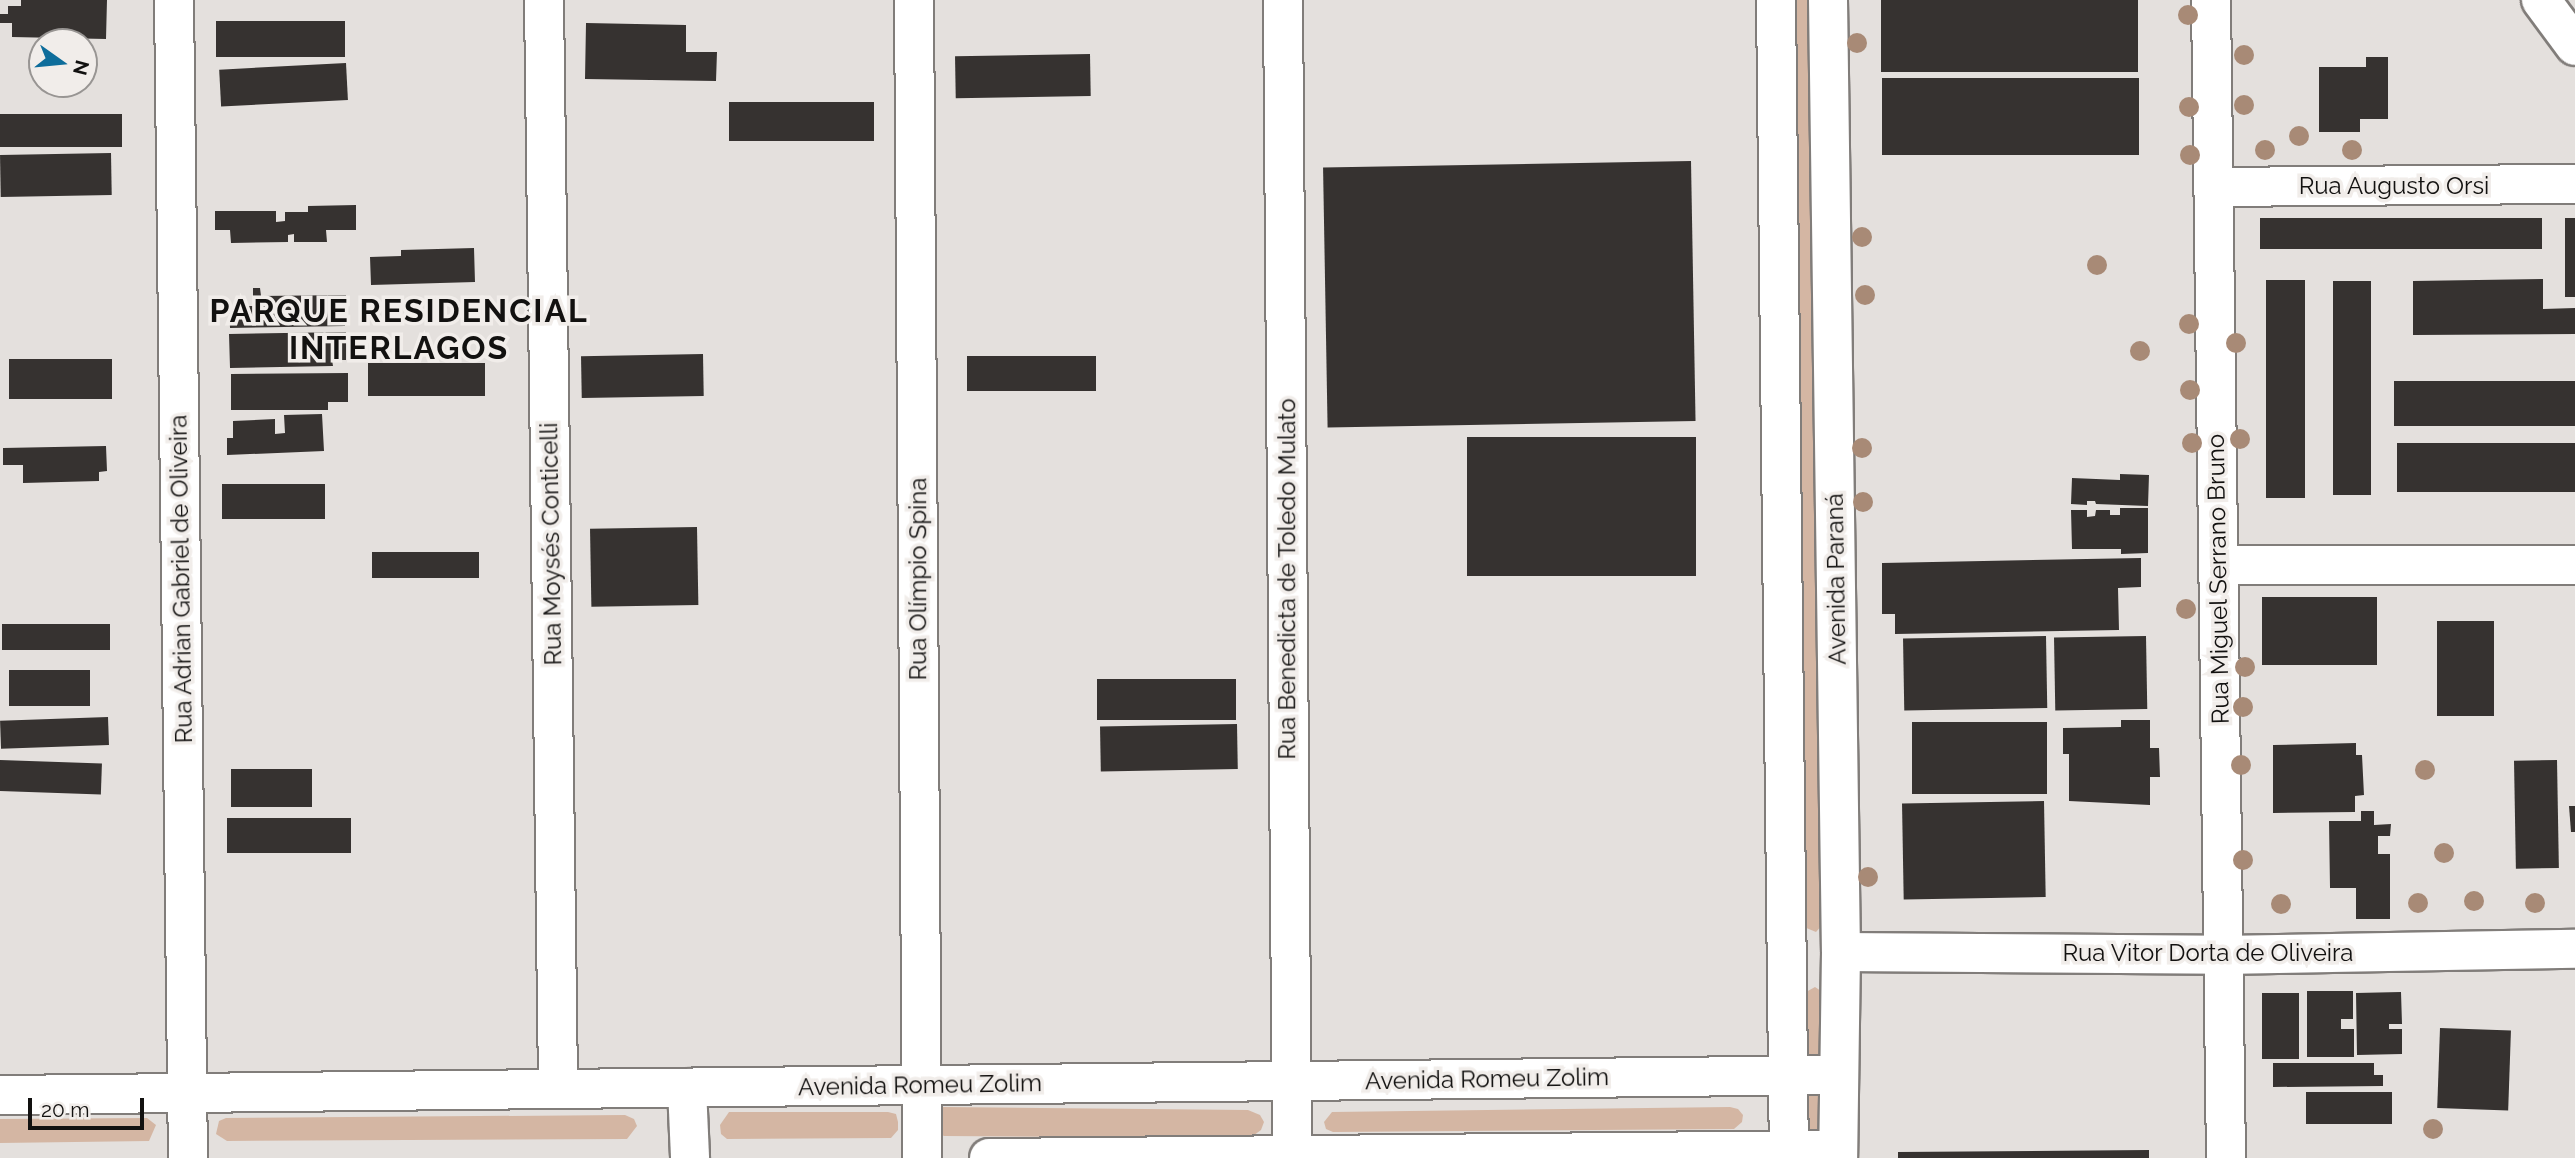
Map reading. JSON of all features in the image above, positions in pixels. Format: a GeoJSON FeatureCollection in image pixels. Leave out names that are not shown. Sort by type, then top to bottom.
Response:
{"type":"FeatureCollection","features":[{"type":"Feature","properties":{"kind":"street","name":"Rua Adrian Gabriel de Oliveira"},"geometry":{"type":"LineString","coordinates":[[174,0],[188,1158]]}},
{"type":"Feature","properties":{"kind":"street","name":"Rua Moysés Conticelli"},"geometry":{"type":"LineString","coordinates":[[544,0],[558,1089]]}},
{"type":"Feature","properties":{"kind":"street","name":"Rua Olímpio Spina"},"geometry":{"type":"LineString","coordinates":[[914,0],[922,1158]]}},
{"type":"Feature","properties":{"kind":"street","name":"Rua Benedicta de Toledo Mulato"},"geometry":{"type":"LineString","coordinates":[[1283,0],[1292,1157]]}},
{"type":"Feature","properties":{"kind":"street"},"geometry":{"type":"LineString","coordinates":[[1776,0],[1789,1155]]}},
{"type":"Feature","properties":{"kind":"street","name":"Avenida Paraná"},"geometry":{"type":"LineString","coordinates":[[1828,0],[1841,952],[1838,1154]]}},
{"type":"Feature","properties":{"kind":"street","name":"Rua Miguel Serrano Bruno"},"geometry":{"type":"LineString","coordinates":[[2211,0],[2226,1158]]}},
{"type":"Feature","properties":{"kind":"street"},"geometry":{"type":"LineString","coordinates":[[2541,0],[2575,46]]}},
{"type":"Feature","properties":{"kind":"street","name":"Rua Augusto Orsi"},"geometry":{"type":"LineString","coordinates":[[2214,187],[2575,184]]}},
{"type":"Feature","properties":{"kind":"street"},"geometry":{"type":"LineString","coordinates":[[2218,565],[2575,565]]}},
{"type":"Feature","properties":{"kind":"street","name":"Rua Vitor Dorta de Oliveira"},"geometry":{"type":"LineString","coordinates":[[1787,953],[2223,955],[2575,949]]}},
{"type":"Feature","properties":{"kind":"street","name":"Avenida Romeu Zolim"},"geometry":{"type":"LineString","coordinates":[[0,1095],[1839,1075]]}},
{"type":"Feature","properties":{"kind":"street"},"geometry":{"type":"LineString","coordinates":[[687,1088],[690,1158]]}},
{"type":"Feature","properties":{"kind":"street"},"geometry":{"type":"LineString","coordinates":[[989,1158],[1838,1154]]}},
{"type":"Feature","properties":{"kind":"shaded area"},"geometry":{"type":"Polygon","coordinates":[[[1796,0],[1817,0],[1823,924],[1816,932],[1804,927],[1796,0]]]}},
{"type":"Feature","properties":{"kind":"shaded area"},"geometry":{"type":"Polygon","coordinates":[[[1815,987],[1824,993],[1825,1158],[1805,1158],[1806,992],[1815,987]]]}},
{"type":"Feature","properties":{"kind":"shaded area"},"geometry":{"type":"Polygon","coordinates":[[[943,1107],[1248,1110],[1260,1115],[1264,1122],[1261,1130],[1250,1138],[944,1136],[935,1131],[936,1111],[943,1107]]]}},
{"type":"Feature","properties":{"kind":"shaded area"},"geometry":{"type":"Polygon","coordinates":[[[1738,1109],[1743,1115],[1742,1122],[1734,1129],[1333,1132],[1326,1129],[1324,1122],[1332,1112],[1738,1109]]]}},
{"type":"Feature","properties":{"kind":"shaded area"},"geometry":{"type":"Polygon","coordinates":[[[729,1112],[888,1112],[896,1114],[898,1130],[891,1138],[727,1139],[721,1134],[720,1125],[729,1112]]]}},
{"type":"Feature","properties":{"kind":"shaded area"},"geometry":{"type":"Polygon","coordinates":[[[625,1115],[634,1119],[637,1126],[627,1139],[227,1141],[216,1134],[219,1121],[226,1118],[625,1115]]]}},
{"type":"Feature","properties":{"kind":"shaded area"},"geometry":{"type":"Polygon","coordinates":[[[147,1118],[156,1125],[149,1141],[0,1143],[0,1119],[147,1118]]]}},
{"type":"Feature","properties":{"kind":"building"},"geometry":{"type":"Polygon","coordinates":[[[21,0],[107,0],[106,39],[98,39],[98,28],[28,28],[28,37],[12,37],[12,23],[0,23],[0,14],[8,14],[8,6],[21,6],[21,0]]]}},
{"type":"Feature","properties":{"kind":"building"},"geometry":{"type":"Polygon","coordinates":[[[1881,0],[2138,0],[2138,72],[1881,72],[1881,0]]]}},
{"type":"Feature","properties":{"kind":"building"},"geometry":{"type":"Polygon","coordinates":[[[216,21],[345,21],[345,57],[216,57],[216,21]]]}},
{"type":"Feature","properties":{"kind":"building"},"geometry":{"type":"Polygon","coordinates":[[[586,23],[686,25],[686,52],[717,52],[716,81],[585,79],[586,23]]]}},
{"type":"Feature","properties":{"kind":"building"},"geometry":{"type":"Polygon","coordinates":[[[1090,54],[1091,96],[956,98],[955,56],[1090,54]]]}},
{"type":"Feature","properties":{"kind":"building"},"geometry":{"type":"Polygon","coordinates":[[[2366,57],[2388,57],[2388,119],[2360,119],[2360,132],[2319,132],[2319,67],[2366,67],[2366,57]]]}},
{"type":"Feature","properties":{"kind":"building"},"geometry":{"type":"Polygon","coordinates":[[[346,63],[348,100],[221,107],[219,70],[346,63]]]}},
{"type":"Feature","properties":{"kind":"building"},"geometry":{"type":"Polygon","coordinates":[[[1882,78],[2139,78],[2139,155],[1882,155],[1882,78]]]}},
{"type":"Feature","properties":{"kind":"building"},"geometry":{"type":"Polygon","coordinates":[[[729,102],[874,102],[874,141],[729,141],[729,102]]]}},
{"type":"Feature","properties":{"kind":"building"},"geometry":{"type":"Polygon","coordinates":[[[0,114],[122,114],[122,147],[0,147],[0,114]]]}},
{"type":"Feature","properties":{"kind":"building"},"geometry":{"type":"Polygon","coordinates":[[[111,153],[112,195],[1,197],[0,155],[111,153]]]}},
{"type":"Feature","properties":{"kind":"building"},"geometry":{"type":"Polygon","coordinates":[[[1691,161],[1696,421],[1328,427],[1323,167],[1691,161]]]}},
{"type":"Feature","properties":{"kind":"building"},"geometry":{"type":"Polygon","coordinates":[[[356,205],[356,230],[326,230],[327,242],[294,242],[294,234],[288,235],[288,242],[231,243],[230,230],[215,230],[215,211],[276,211],[276,222],[285,221],[285,212],[308,212],[308,206],[356,205]]]}},
{"type":"Feature","properties":{"kind":"building"},"geometry":{"type":"Polygon","coordinates":[[[2260,218],[2542,218],[2542,249],[2260,249],[2260,218]]]}},
{"type":"Feature","properties":{"kind":"building"},"geometry":{"type":"Polygon","coordinates":[[[2565,218],[2575,218],[2575,297],[2565,297],[2565,218]]]}},
{"type":"Feature","properties":{"kind":"building"},"geometry":{"type":"Polygon","coordinates":[[[474,248],[475,282],[371,285],[370,257],[401,256],[401,250],[474,248]]]}},
{"type":"Feature","properties":{"kind":"building"},"geometry":{"type":"Polygon","coordinates":[[[2543,279],[2543,309],[2575,308],[2575,334],[2413,335],[2413,281],[2543,279]]]}},
{"type":"Feature","properties":{"kind":"building"},"geometry":{"type":"Polygon","coordinates":[[[2266,280],[2305,280],[2305,498],[2266,498],[2266,280]]]}},
{"type":"Feature","properties":{"kind":"building"},"geometry":{"type":"Polygon","coordinates":[[[2333,281],[2371,281],[2371,495],[2333,495],[2333,281]]]}},
{"type":"Feature","properties":{"kind":"building"},"geometry":{"type":"Polygon","coordinates":[[[253,288],[260,288],[261,296],[346,295],[345,326],[230,328],[229,306],[253,306],[253,288]]]}},
{"type":"Feature","properties":{"kind":"building"},"geometry":{"type":"Polygon","coordinates":[[[346,332],[346,360],[332,360],[333,366],[230,368],[229,334],[346,332]]]}},
{"type":"Feature","properties":{"kind":"building"},"geometry":{"type":"Polygon","coordinates":[[[703,354],[704,396],[582,398],[581,356],[703,354]]]}},
{"type":"Feature","properties":{"kind":"building"},"geometry":{"type":"Polygon","coordinates":[[[967,356],[1096,356],[1096,391],[967,391],[967,356]]]}},
{"type":"Feature","properties":{"kind":"building"},"geometry":{"type":"Polygon","coordinates":[[[9,359],[112,359],[112,399],[9,399],[9,359]]]}},
{"type":"Feature","properties":{"kind":"building"},"geometry":{"type":"Polygon","coordinates":[[[368,363],[485,363],[485,396],[368,396],[368,363]]]}},
{"type":"Feature","properties":{"kind":"building"},"geometry":{"type":"Polygon","coordinates":[[[348,373],[348,402],[328,402],[328,410],[231,410],[231,374],[348,373]]]}},
{"type":"Feature","properties":{"kind":"building"},"geometry":{"type":"Polygon","coordinates":[[[2394,381],[2575,381],[2575,426],[2394,426],[2394,381]]]}},
{"type":"Feature","properties":{"kind":"building"},"geometry":{"type":"Polygon","coordinates":[[[322,414],[324,451],[227,455],[227,438],[233,438],[233,421],[275,419],[275,434],[285,433],[284,415],[322,414]]]}},
{"type":"Feature","properties":{"kind":"building"},"geometry":{"type":"Polygon","coordinates":[[[1467,437],[1696,437],[1696,576],[1467,576],[1467,437]]]}},
{"type":"Feature","properties":{"kind":"building"},"geometry":{"type":"Polygon","coordinates":[[[2397,443],[2575,443],[2575,492],[2397,492],[2397,443]]]}},
{"type":"Feature","properties":{"kind":"building"},"geometry":{"type":"Polygon","coordinates":[[[106,446],[107,471],[99,472],[99,481],[23,483],[23,465],[3,465],[3,448],[106,446]]]}},
{"type":"Feature","properties":{"kind":"building"},"geometry":{"type":"Polygon","coordinates":[[[2120,474],[2149,475],[2148,506],[2096,504],[2095,501],[2087,501],[2087,505],[2071,504],[2072,478],[2120,480],[2120,474]]]}},
{"type":"Feature","properties":{"kind":"building"},"geometry":{"type":"Polygon","coordinates":[[[222,484],[325,484],[325,519],[222,519],[222,484]]]}},
{"type":"Feature","properties":{"kind":"building"},"geometry":{"type":"Polygon","coordinates":[[[2120,508],[2148,508],[2148,553],[2121,554],[2121,549],[2072,549],[2071,510],[2087,510],[2087,517],[2095,516],[2096,510],[2110,510],[2110,515],[2120,515],[2120,508]]]}},
{"type":"Feature","properties":{"kind":"building"},"geometry":{"type":"Polygon","coordinates":[[[697,527],[698,605],[591,607],[590,529],[697,527]]]}},
{"type":"Feature","properties":{"kind":"building"},"geometry":{"type":"Polygon","coordinates":[[[372,552],[479,552],[479,578],[372,578],[372,552]]]}},
{"type":"Feature","properties":{"kind":"building"},"geometry":{"type":"Polygon","coordinates":[[[2141,558],[2141,587],[2118,588],[2119,630],[1895,634],[1895,614],[1882,614],[1882,563],[2141,558]]]}},
{"type":"Feature","properties":{"kind":"building"},"geometry":{"type":"Polygon","coordinates":[[[2262,597],[2377,597],[2377,665],[2262,665],[2262,597]]]}},
{"type":"Feature","properties":{"kind":"building"},"geometry":{"type":"Polygon","coordinates":[[[2437,621],[2494,621],[2494,716],[2437,716],[2437,621]]]}},
{"type":"Feature","properties":{"kind":"building"},"geometry":{"type":"Polygon","coordinates":[[[2,624],[110,624],[110,650],[2,650],[2,624]]]}},
{"type":"Feature","properties":{"kind":"building"},"geometry":{"type":"Polygon","coordinates":[[[2046,636],[2047,708],[1904,710],[1903,638],[2046,636]]]}},
{"type":"Feature","properties":{"kind":"building"},"geometry":{"type":"Polygon","coordinates":[[[2146,636],[2147,709],[2055,711],[2054,638],[2146,636]]]}},
{"type":"Feature","properties":{"kind":"building"},"geometry":{"type":"Polygon","coordinates":[[[9,670],[90,670],[90,706],[9,706],[9,670]]]}},
{"type":"Feature","properties":{"kind":"building"},"geometry":{"type":"Polygon","coordinates":[[[1097,679],[1236,679],[1236,720],[1097,720],[1097,679]]]}},
{"type":"Feature","properties":{"kind":"building"},"geometry":{"type":"Polygon","coordinates":[[[108,717],[109,745],[1,749],[0,721],[108,717]]]}},
{"type":"Feature","properties":{"kind":"building"},"geometry":{"type":"Polygon","coordinates":[[[2121,720],[2150,720],[2150,748],[2159,748],[2160,777],[2150,777],[2150,805],[2069,801],[2069,754],[2063,754],[2063,728],[2121,727],[2121,720]]]}},
{"type":"Feature","properties":{"kind":"building"},"geometry":{"type":"Polygon","coordinates":[[[1912,722],[2047,722],[2047,794],[1912,794],[1912,722]]]}},
{"type":"Feature","properties":{"kind":"building"},"geometry":{"type":"Polygon","coordinates":[[[1237,724],[1238,769],[1101,771],[1100,726],[1237,724]]]}},
{"type":"Feature","properties":{"kind":"building"},"geometry":{"type":"Polygon","coordinates":[[[2356,743],[2356,755],[2362,755],[2364,795],[2355,796],[2355,812],[2273,813],[2273,745],[2356,743]]]}},
{"type":"Feature","properties":{"kind":"building"},"geometry":{"type":"Polygon","coordinates":[[[0,760],[102,764],[101,795],[0,791],[0,760]]]}},
{"type":"Feature","properties":{"kind":"building"},"geometry":{"type":"Polygon","coordinates":[[[2557,760],[2559,868],[2516,869],[2514,761],[2557,760]]]}},
{"type":"Feature","properties":{"kind":"building"},"geometry":{"type":"Polygon","coordinates":[[[231,769],[312,769],[312,807],[231,807],[231,769]]]}},
{"type":"Feature","properties":{"kind":"building"},"geometry":{"type":"Polygon","coordinates":[[[2044,801],[2046,897],[1904,899],[1902,803],[2044,801]]]}},
{"type":"Feature","properties":{"kind":"building"},"geometry":{"type":"Polygon","coordinates":[[[2569,806],[2575,806],[2575,832],[2571,832],[2569,806]]]}},
{"type":"Feature","properties":{"kind":"building"},"geometry":{"type":"Polygon","coordinates":[[[2361,811],[2374,811],[2374,825],[2391,824],[2390,836],[2378,836],[2378,854],[2390,854],[2390,919],[2356,919],[2356,888],[2330,888],[2329,821],[2361,821],[2361,811]]]}},
{"type":"Feature","properties":{"kind":"building"},"geometry":{"type":"Polygon","coordinates":[[[227,818],[351,818],[351,853],[227,853],[227,818]]]}},
{"type":"Feature","properties":{"kind":"building"},"geometry":{"type":"Polygon","coordinates":[[[2307,991],[2353,991],[2353,1019],[2341,1019],[2341,1029],[2354,1029],[2354,1057],[2307,1057],[2307,991]]]}},
{"type":"Feature","properties":{"kind":"building"},"geometry":{"type":"Polygon","coordinates":[[[2401,992],[2402,1024],[2389,1024],[2389,1029],[2402,1029],[2402,1054],[2357,1055],[2356,993],[2401,992]]]}},
{"type":"Feature","properties":{"kind":"building"},"geometry":{"type":"Polygon","coordinates":[[[2262,993],[2299,993],[2299,1059],[2262,1059],[2262,993]]]}},
{"type":"Feature","properties":{"kind":"building"},"geometry":{"type":"Polygon","coordinates":[[[2440,1028],[2511,1030],[2508,1110],[2437,1108],[2440,1028]]]}},
{"type":"Feature","properties":{"kind":"building"},"geometry":{"type":"Polygon","coordinates":[[[2273,1063],[2374,1063],[2374,1075],[2383,1075],[2383,1086],[2273,1087],[2273,1063]]]}},
{"type":"Feature","properties":{"kind":"building"},"geometry":{"type":"Polygon","coordinates":[[[2306,1092],[2392,1092],[2392,1124],[2306,1124],[2306,1092]]]}},
{"type":"Feature","properties":{"kind":"building"},"geometry":{"type":"Polygon","coordinates":[[[2149,1150],[2149,1158],[1898,1158],[1898,1152],[2149,1150]]]}},
{"type":"Feature","properties":{"kind":"district","name":"PARQUE RESIDENCIAL INTERLAGOS"},"geometry":{"type":"Point","coordinates":[399,330]}}]}
